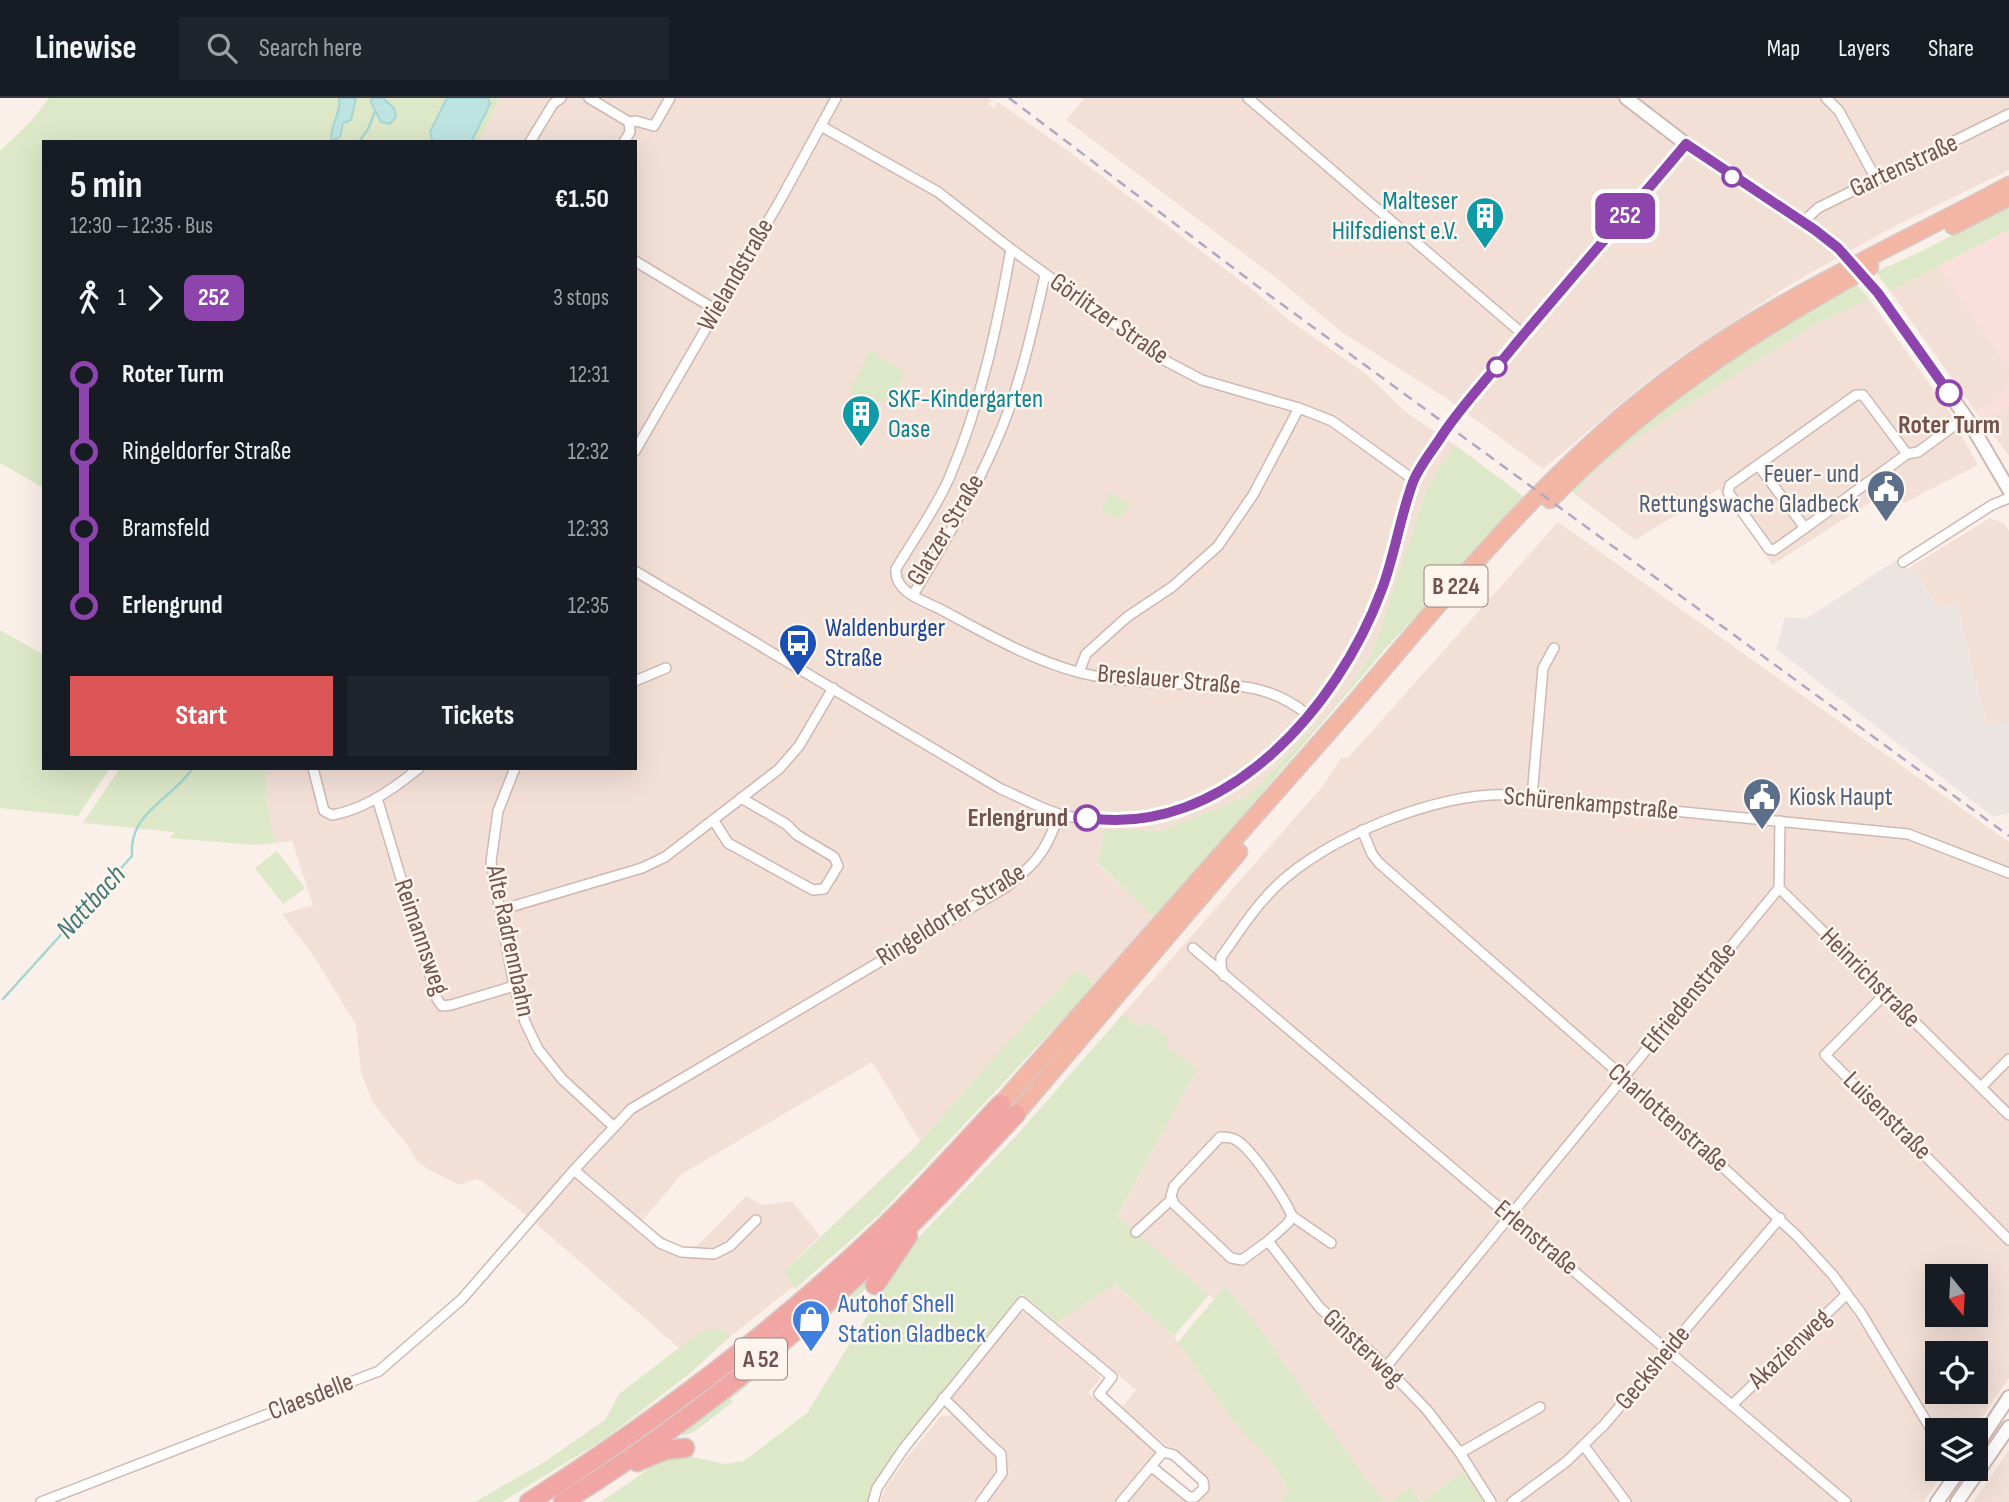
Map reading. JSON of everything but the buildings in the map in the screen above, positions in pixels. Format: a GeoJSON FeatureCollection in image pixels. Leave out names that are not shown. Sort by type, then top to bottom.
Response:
{"type":"FeatureCollection","features":[{"type":"Feature","properties":{"kind":"highway","name":"B 224"},"geometry":{"type":"LineString","coordinates":[[1008,1109],[1449,594],[1575,458],[1650,393],[1727,337],[1809,288],[2009,185]]}},
{"type":"Feature","properties":{"kind":"highway","name":"B 224"},"geometry":{"type":"LineString","coordinates":[[1008,1109],[1458,599],[1583,466],[1656,403],[1772,322],[1873,266],[2009,197]]}},
{"type":"Feature","properties":{"kind":"highway","name":"A 52"},"geometry":{"type":"LineString","coordinates":[[563,1502],[667,1432],[769,1353],[918,1216],[1008,1109]]}},
{"type":"Feature","properties":{"kind":"highway","name":"A 52"},"geometry":{"type":"LineString","coordinates":[[528,1502],[628,1438],[760,1337],[885,1226],[1008,1109]]}},
{"type":"Feature","properties":{"kind":"highway"},"geometry":{"type":"LineString","coordinates":[[876,1285],[905,1242],[918,1216]]}},
{"type":"Feature","properties":{"kind":"highway"},"geometry":{"type":"LineString","coordinates":[[590,1485],[666,1450],[685,1447]]}},
{"type":"Feature","properties":{"kind":"street"},"geometry":{"type":"LineString","coordinates":[[531,140],[552,104],[561,98]]}},
{"type":"Feature","properties":{"kind":"street"},"geometry":{"type":"LineString","coordinates":[[589,98],[629,122],[636,121],[654,127],[670,98]]}},
{"type":"Feature","properties":{"kind":"street","name":"Wielandstraße"},"geometry":{"type":"LineString","coordinates":[[637,448],[836,98]]}},
{"type":"Feature","properties":{"kind":"street"},"geometry":{"type":"LineString","coordinates":[[1248,98],[1524,334]]}},
{"type":"Feature","properties":{"kind":"street"},"geometry":{"type":"LineString","coordinates":[[1626,98],[1686,144],[1838,248],[1878,293],[1966,417],[2008,486],[2004,500],[1903,562]]}},
{"type":"Feature","properties":{"kind":"street"},"geometry":{"type":"LineString","coordinates":[[1826,98],[1839,111],[1876,179]]}},
{"type":"Feature","properties":{"kind":"street","name":"Gartenstraße"},"geometry":{"type":"LineString","coordinates":[[1802,223],[1818,208],[2009,114]]}},
{"type":"Feature","properties":{"kind":"street"},"geometry":{"type":"LineString","coordinates":[[625,140],[630,132],[629,122]]}},
{"type":"Feature","properties":{"kind":"street","name":"Görlitzer Straße"},"geometry":{"type":"LineString","coordinates":[[821,125],[938,192],[1045,275],[1164,360],[1202,380],[1299,408],[1332,421],[1414,480]]}},
{"type":"Feature","properties":{"kind":"street"},"geometry":{"type":"LineString","coordinates":[[637,572],[1001,789],[1059,814],[1102,820],[1144,819],[1185,808],[1217,794],[1248,774],[1279,748],[1308,715],[1337,676],[1366,626],[1383,588],[1414,480],[1442,435],[1686,144]]}},
{"type":"Feature","properties":{"kind":"street","name":"Glatzer Straße"},"geometry":{"type":"LineString","coordinates":[[1011,249],[997,327],[979,398],[949,479],[896,569],[895,578],[898,584],[913,595],[961,512],[996,443],[1016,388],[1045,275]]}},
{"type":"Feature","properties":{"kind":"street"},"geometry":{"type":"LineString","coordinates":[[637,262],[716,310]]}},
{"type":"Feature","properties":{"kind":"street"},"geometry":{"type":"LineString","coordinates":[[1907,454],[1863,395],[1856,395],[1730,485],[1728,492],[1769,549],[1774,551],[1907,454],[1918,452],[1966,417]]}},
{"type":"Feature","properties":{"kind":"street"},"geometry":{"type":"LineString","coordinates":[[1079,672],[1086,654],[1127,617],[1172,587],[1218,546],[1253,495],[1299,408]]}},
{"type":"Feature","properties":{"kind":"street"},"geometry":{"type":"LineString","coordinates":[[1758,466],[1805,528]]}},
{"type":"Feature","properties":{"kind":"street","name":"Breslauer Straße"},"geometry":{"type":"LineString","coordinates":[[913,595],[1036,658],[1079,672],[1126,681],[1248,686],[1291,701],[1308,715]]}},
{"type":"Feature","properties":{"kind":"street"},"geometry":{"type":"LineString","coordinates":[[1532,797],[1544,668],[1554,648]]}},
{"type":"Feature","properties":{"kind":"street"},"geometry":{"type":"LineString","coordinates":[[637,680],[666,668]]}},
{"type":"Feature","properties":{"kind":"street"},"geometry":{"type":"LineString","coordinates":[[500,910],[642,868],[665,857],[779,769],[799,746],[833,688]]}},
{"type":"Feature","properties":{"kind":"street"},"geometry":{"type":"LineString","coordinates":[[314,770],[324,811],[332,815],[377,798],[416,770]]}},
{"type":"Feature","properties":{"kind":"street","name":"Alte Radrennbahn"},"geometry":{"type":"LineString","coordinates":[[514,770],[498,811],[491,862],[514,986],[524,1022],[538,1048],[562,1079],[613,1126]]}},
{"type":"Feature","properties":{"kind":"street","name":"Schürenkampstraße"},"geometry":{"type":"LineString","coordinates":[[1224,976],[1222,957],[1266,895],[1322,851],[1392,818],[1453,800],[1490,795],[1908,834],[2009,873]]}},
{"type":"Feature","properties":{"kind":"street","name":"Reimannsweg"},"geometry":{"type":"LineString","coordinates":[[377,798],[436,999],[442,1006],[451,1005],[514,986]]}},
{"type":"Feature","properties":{"kind":"street"},"geometry":{"type":"LineString","coordinates":[[714,821],[728,843],[813,890],[824,889],[838,866],[834,857],[797,835],[786,824],[741,798]]}},
{"type":"Feature","properties":{"kind":"street","name":"Ringeldorfer Straße"},"geometry":{"type":"LineString","coordinates":[[532,1219],[631,1109],[1006,887],[1029,869],[1050,840],[1059,814]]}},
{"type":"Feature","properties":{"kind":"street"},"geometry":{"type":"LineString","coordinates":[[1779,888],[1780,821]]}},
{"type":"Feature","properties":{"kind":"street","name":"Charlottenstraße"},"geometry":{"type":"LineString","coordinates":[[1362,830],[1372,854],[1379,863],[1780,1218],[1847,1294],[1925,1420]]}},
{"type":"Feature","properties":{"kind":"street","name":"Heinrichstraße"},"geometry":{"type":"LineString","coordinates":[[1779,888],[2009,1115]]}},
{"type":"Feature","properties":{"kind":"street","name":"Elfriedenstraße"},"geometry":{"type":"LineString","coordinates":[[1386,1367],[1779,888]]}},
{"type":"Feature","properties":{"kind":"street","name":"Erlenstraße"},"geometry":{"type":"LineString","coordinates":[[1193,948],[1846,1502]]}},
{"type":"Feature","properties":{"kind":"street","name":"Luisenstraße"},"geometry":{"type":"LineString","coordinates":[[1886,993],[1825,1055],[2009,1240]]}},
{"type":"Feature","properties":{"kind":"street"},"geometry":{"type":"LineString","coordinates":[[1981,1087],[2009,1059]]}},
{"type":"Feature","properties":{"kind":"street"},"geometry":{"type":"LineString","coordinates":[[1136,1232],[1172,1199],[1174,1186],[1216,1139],[1229,1137],[1240,1143],[1263,1171],[1292,1216],[1331,1243]]}},
{"type":"Feature","properties":{"kind":"street"},"geometry":{"type":"LineString","coordinates":[[574,1170],[660,1243],[681,1252],[714,1254],[730,1246],[756,1220]]}},
{"type":"Feature","properties":{"kind":"street"},"geometry":{"type":"LineString","coordinates":[[1172,1199],[1208,1238],[1234,1260],[1242,1260],[1268,1241],[1292,1216]]}},
{"type":"Feature","properties":{"kind":"street","name":"Gecksheide"},"geometry":{"type":"LineString","coordinates":[[1512,1502],[1584,1446],[1669,1351],[1780,1218]]}},
{"type":"Feature","properties":{"kind":"street","name":"Claesdelle"},"geometry":{"type":"LineString","coordinates":[[41,1502],[379,1371],[462,1299],[532,1219]]}},
{"type":"Feature","properties":{"kind":"street","name":"Ginsterweg"},"geometry":{"type":"LineString","coordinates":[[1268,1241],[1320,1308],[1386,1367],[1427,1410],[1460,1453],[1491,1502]]}},
{"type":"Feature","properties":{"kind":"street","name":"Akazienweg"},"geometry":{"type":"LineString","coordinates":[[1732,1405],[1847,1294]]}},
{"type":"Feature","properties":{"kind":"street"},"geometry":{"type":"LineString","coordinates":[[873,1502],[877,1488],[904,1448],[1022,1302],[1112,1377],[1099,1394],[1163,1452],[1174,1455],[1203,1481],[1204,1488],[1200,1494],[1189,1497],[1152,1467]]}},
{"type":"Feature","properties":{"kind":"street"},"geometry":{"type":"LineString","coordinates":[[1988,1429],[2009,1397]]}},
{"type":"Feature","properties":{"kind":"street"},"geometry":{"type":"LineString","coordinates":[[943,1398],[1001,1454],[1002,1474],[981,1502]]}},
{"type":"Feature","properties":{"kind":"street"},"geometry":{"type":"LineString","coordinates":[[1460,1453],[1540,1407]]}},
{"type":"Feature","properties":{"kind":"street"},"geometry":{"type":"LineString","coordinates":[[1957,1502],[2009,1427]]}},
{"type":"Feature","properties":{"kind":"street"},"geometry":{"type":"LineString","coordinates":[[1584,1446],[1626,1502]]}},
{"type":"Feature","properties":{"kind":"street"},"geometry":{"type":"LineString","coordinates":[[1124,1499],[1163,1452]]}},
{"type":"Feature","properties":{"kind":"street"},"geometry":{"type":"LineString","coordinates":[[1937,1502],[1952,1481]]}},
{"type":"Feature","properties":{"kind":"shaded area"},"geometry":{"type":"Polygon","coordinates":[[[500,98],[988,98],[991,101],[988,104],[994,108],[998,102],[1071,153],[1289,320],[1366,374],[1407,413],[1455,445],[1427,487],[1373,651],[1336,705],[1248,796],[1161,831],[1106,830],[1097,863],[1155,918],[1095,985],[1077,969],[920,1141],[872,1062],[682,1174],[642,1221],[673,1244],[686,1248],[697,1246],[746,1196],[763,1205],[792,1201],[820,1236],[784,1272],[795,1285],[730,1337],[721,1329],[703,1332],[679,1348],[526,1215],[480,1180],[459,1185],[417,1161],[373,1103],[361,1073],[356,1025],[313,955],[282,914],[313,905],[292,841],[275,843],[266,796],[266,770],[637,770],[637,140],[479,140],[500,98]]]}},
{"type":"Feature","properties":{"kind":"shaded area"},"geometry":{"type":"Polygon","coordinates":[[[1085,98],[2009,98],[2009,170],[1893,227],[1791,284],[1684,354],[1645,383],[1543,469],[1446,398],[1343,333],[1275,277],[1066,120],[1085,98]]]}},
{"type":"Feature","properties":{"kind":"shaded area"},"geometry":{"type":"Polygon","coordinates":[[[2009,230],[2009,368],[1939,266],[2009,230]]]}},
{"type":"Feature","properties":{"kind":"shaded area"},"geometry":{"type":"Polygon","coordinates":[[[1939,266],[2009,368],[2009,383],[1992,401],[1976,412],[1890,291],[1939,266]]]}},
{"type":"Feature","properties":{"kind":"shaded area"},"geometry":{"type":"Polygon","coordinates":[[[1869,299],[1953,417],[1978,465],[1904,503],[1902,501],[1880,515],[1871,502],[1772,565],[1738,511],[1719,489],[1635,540],[1576,495],[1591,474],[1641,435],[1814,325],[1869,299]]]}},
{"type":"Feature","properties":{"kind":"shaded area"},"geometry":{"type":"Polygon","coordinates":[[[2009,383],[2009,405],[1985,424],[1976,412],[1992,401],[2009,383]]]}},
{"type":"Feature","properties":{"kind":"shaded area"},"geometry":{"type":"Polygon","coordinates":[[[2009,405],[2009,456],[1985,424],[2009,405]]]}},
{"type":"Feature","properties":{"kind":"shaded area"},"geometry":{"type":"Polygon","coordinates":[[[1990,518],[2004,523],[2009,531],[2009,721],[1987,727],[1956,603],[1938,608],[1912,566],[1990,518]]]}},
{"type":"Feature","properties":{"kind":"shaded area"},"geometry":{"type":"Polygon","coordinates":[[[1558,522],[2009,842],[2009,1378],[1981,1418],[1925,1418],[1925,1481],[1938,1481],[1924,1502],[1484,1502],[1463,1472],[1423,1502],[1410,1487],[1390,1502],[1386,1502],[1373,1489],[1259,1328],[1226,1287],[1214,1299],[1117,1217],[1197,1069],[1123,1014],[1322,787],[1341,758],[1348,758],[1558,522]]]}},
{"type":"Feature","properties":{"kind":"shaded area"},"geometry":{"type":"Polygon","coordinates":[[[1901,557],[1908,569],[1912,566],[1938,608],[1956,603],[1987,726],[2009,721],[2009,813],[1993,817],[1776,649],[1785,617],[1806,619],[1901,557]]]}},
{"type":"Feature","properties":{"kind":"shaded area"},"geometry":{"type":"Polygon","coordinates":[[[1113,1284],[1174,1336],[1233,1421],[1272,1462],[1289,1492],[1280,1502],[1199,1502],[1209,1490],[1207,1480],[1122,1407],[1136,1390],[1057,1323],[1113,1284]]]}},
{"type":"Feature","properties":{"kind":"shaded area"},"geometry":{"type":"Polygon","coordinates":[[[1026,1312],[1099,1375],[1100,1379],[1088,1393],[1155,1450],[1155,1454],[1114,1502],[986,1502],[1009,1474],[1006,1452],[949,1399],[1021,1313],[1026,1312]]]}},
{"type":"Feature","properties":{"kind":"shaded area"},"geometry":{"type":"Polygon","coordinates":[[[955,1415],[964,1422],[964,1427],[998,1456],[1000,1472],[974,1502],[880,1502],[886,1487],[904,1461],[941,1416],[955,1415]]]}},
{"type":"Feature","properties":{"kind":"shaded area"},"geometry":{"type":"Polygon","coordinates":[[[2009,1450],[2009,1502],[1973,1502],[1984,1487],[2009,1450]]]}},
{"type":"Feature","properties":{"kind":"shaded area"},"geometry":{"type":"Polygon","coordinates":[[[1149,1474],[1153,1474],[1187,1502],[1125,1502],[1149,1474]]]}},
{"type":"Feature","properties":{"kind":"green space"},"geometry":{"type":"Polygon","coordinates":[[[49,98],[339,98],[340,103],[331,131],[340,137],[356,98],[372,98],[376,115],[394,108],[383,98],[500,98],[479,140],[42,140],[42,487],[0,463],[0,151],[32,120],[49,98]]]}},
{"type":"Feature","properties":{"kind":"green space"},"geometry":{"type":"Polygon","coordinates":[[[2009,205],[2009,230],[1890,291],[1876,272],[1924,250],[2009,205]]]}},
{"type":"Feature","properties":{"kind":"green space"},"geometry":{"type":"Polygon","coordinates":[[[1855,283],[1869,299],[1814,325],[1641,435],[1591,474],[1576,495],[1570,490],[1621,441],[1706,373],[1855,283]]]}},
{"type":"Feature","properties":{"kind":"green space"},"geometry":{"type":"Polygon","coordinates":[[[869,350],[905,372],[891,403],[859,398],[850,392],[869,350]]]}},
{"type":"Feature","properties":{"kind":"green space"},"geometry":{"type":"Polygon","coordinates":[[[1455,445],[1526,498],[1386,648],[1155,918],[1097,862],[1106,829],[1161,831],[1248,796],[1336,705],[1373,651],[1427,487],[1455,445]]]}},
{"type":"Feature","properties":{"kind":"green space"},"geometry":{"type":"Polygon","coordinates":[[[1111,492],[1130,504],[1120,519],[1102,511],[1111,492]]]}},
{"type":"Feature","properties":{"kind":"green space"},"geometry":{"type":"Polygon","coordinates":[[[0,630],[42,654],[42,770],[109,770],[78,816],[0,808],[0,630]]]}},
{"type":"Feature","properties":{"kind":"green space"},"geometry":{"type":"Polygon","coordinates":[[[119,770],[266,770],[266,796],[275,843],[254,845],[170,838],[174,832],[83,823],[119,770]]]}},
{"type":"Feature","properties":{"kind":"green space"},"geometry":{"type":"Polygon","coordinates":[[[277,851],[305,888],[283,904],[255,868],[277,851]]]}},
{"type":"Feature","properties":{"kind":"green space"},"geometry":{"type":"Polygon","coordinates":[[[1077,969],[1095,985],[879,1215],[795,1289],[784,1272],[917,1145],[1077,969]]]}},
{"type":"Feature","properties":{"kind":"green space"},"geometry":{"type":"Polygon","coordinates":[[[1123,1014],[1141,1028],[1147,1021],[1169,1040],[1166,1046],[1197,1069],[1117,1216],[1209,1295],[1174,1336],[1114,1284],[1057,1323],[1022,1294],[890,1459],[872,1489],[868,1502],[601,1502],[667,1456],[688,1456],[725,1464],[744,1461],[807,1413],[880,1295],[876,1292],[912,1236],[917,1239],[1017,1135],[1123,1014]]]}},
{"type":"Feature","properties":{"kind":"green space"},"geometry":{"type":"Polygon","coordinates":[[[876,1269],[873,1282],[843,1310],[839,1308],[812,1331],[815,1334],[804,1343],[801,1340],[731,1399],[733,1402],[695,1431],[683,1436],[681,1432],[745,1383],[851,1294],[876,1269]]]}},
{"type":"Feature","properties":{"kind":"green space"},"geometry":{"type":"Polygon","coordinates":[[[1225,1286],[1259,1328],[1373,1489],[1386,1502],[1280,1502],[1289,1491],[1272,1462],[1233,1421],[1178,1342],[1225,1286]]]}},
{"type":"Feature","properties":{"kind":"green space"},"geometry":{"type":"Polygon","coordinates":[[[721,1329],[730,1337],[689,1374],[606,1438],[502,1502],[475,1502],[541,1464],[605,1420],[619,1394],[703,1331],[721,1329]]]}},
{"type":"Feature","properties":{"kind":"green space"},"geometry":{"type":"Polygon","coordinates":[[[1463,1471],[1484,1502],[1423,1502],[1463,1471]]]}},
{"type":"Feature","properties":{"kind":"green space"},"geometry":{"type":"Polygon","coordinates":[[[1410,1487],[1422,1502],[1390,1502],[1410,1487]]]}},
{"type":"Feature","properties":{"kind":"water"},"geometry":{"type":"Polygon","coordinates":[[[339,98],[356,98],[351,120],[343,123],[340,137],[334,140],[331,133],[339,108],[339,98]]]}},
{"type":"Feature","properties":{"kind":"water"},"geometry":{"type":"Polygon","coordinates":[[[372,98],[383,98],[394,108],[396,116],[390,124],[381,122],[371,102],[372,98]]]}},
{"type":"Feature","properties":{"kind":"water"},"geometry":{"type":"Polygon","coordinates":[[[447,98],[488,98],[490,104],[472,140],[432,140],[430,132],[447,98]]]}},
{"type":"Feature","properties":{"kind":"waterway","name":"Nattbach"},"geometry":{"type":"LineString","coordinates":[[360,140],[375,112]]}},
{"type":"Feature","properties":{"kind":"waterway","name":"Nattbach"},"geometry":{"type":"LineString","coordinates":[[3,999],[132,856],[133,841],[144,818],[191,770]]}},
{"type":"Feature","properties":{"kind":"railway"},"geometry":{"type":"LineString","coordinates":[[1009,98],[1265,292],[2009,836]]}},
{"type":"Feature","properties":{"kind":"bus line","name":"252"},"geometry":{"type":"LineString","coordinates":[[1087,818],[1144,819],[1185,808],[1219,793],[1248,774],[1279,748],[1337,676],[1366,626],[1383,588],[1414,480],[1442,435],[1686,144],[1838,248],[1878,293],[1949,393]]}},
{"type":"Feature","properties":{"kind":"place","name":"Malteser Hilfsdienst e.V."},"geometry":{"type":"Point","coordinates":[1485,250]}},
{"type":"Feature","properties":{"kind":"place","name":"Roter Turm"},"geometry":{"type":"Point","coordinates":[1949,393]}},
{"type":"Feature","properties":{"kind":"place","name":"SKF-Kindergarten Oase"},"geometry":{"type":"Point","coordinates":[861,448]}},
{"type":"Feature","properties":{"kind":"place","name":"Feuer- und Rettungswache Gladbeck"},"geometry":{"type":"Point","coordinates":[1886,523]}},
{"type":"Feature","properties":{"kind":"place","name":"Waldenburger Straße"},"geometry":{"type":"Point","coordinates":[798,677]}},
{"type":"Feature","properties":{"kind":"place","name":"Erlengrund"},"geometry":{"type":"Point","coordinates":[1087,818]}},
{"type":"Feature","properties":{"kind":"place","name":"Kiosk Haupt"},"geometry":{"type":"Point","coordinates":[1762,831]}},
{"type":"Feature","properties":{"kind":"place","name":"Autohof Shell Station Gladbeck"},"geometry":{"type":"Point","coordinates":[811,1353]}}]}
